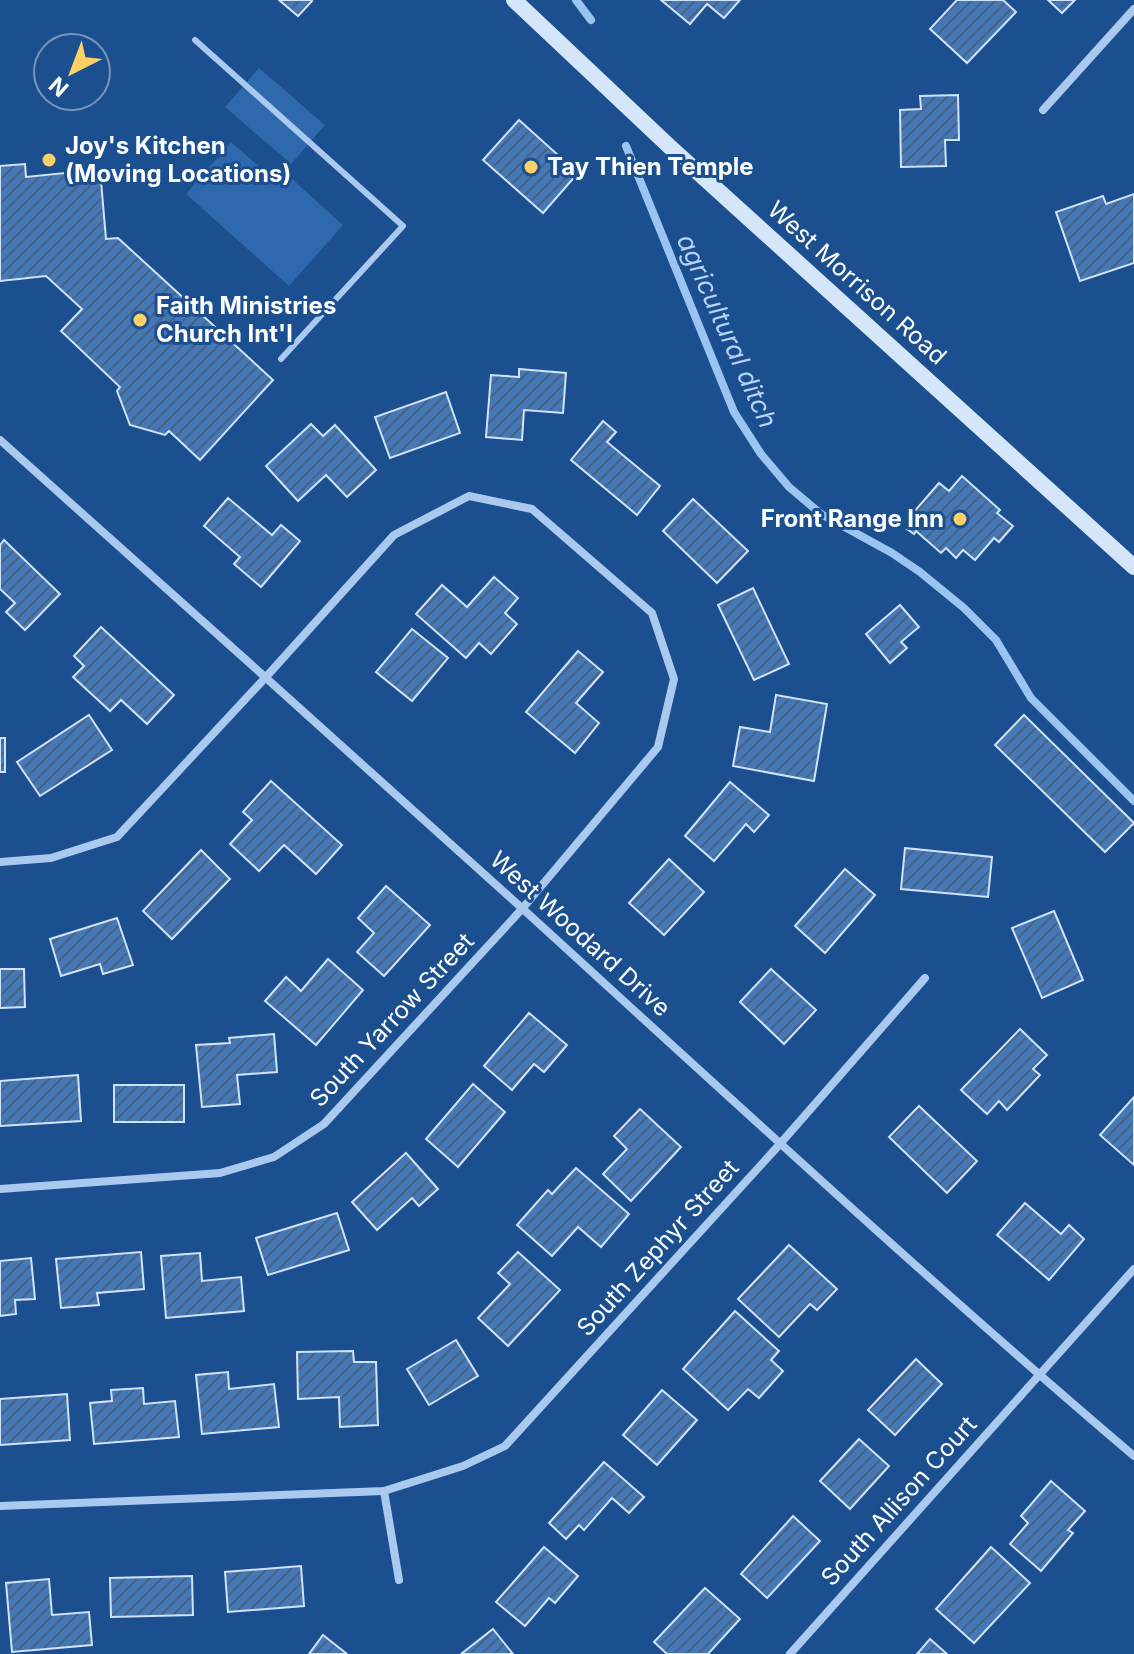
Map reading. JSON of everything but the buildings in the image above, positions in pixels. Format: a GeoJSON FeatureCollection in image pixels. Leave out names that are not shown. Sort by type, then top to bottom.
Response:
{"type":"FeatureCollection","features":[{"type":"Feature","properties":{"kind":"street","name":"West Morrison Road"},"geometry":{"type":"LineString","coordinates":[[514,0],[670,147],[1134,567]]}},
{"type":"Feature","properties":{"kind":"street"},"geometry":{"type":"LineString","coordinates":[[1043,110],[1134,9]]}},
{"type":"Feature","properties":{"kind":"street","name":"West Woodard Drive"},"geometry":{"type":"LineString","coordinates":[[0,440],[780,1144],[1038,1375],[1134,1456]]}},
{"type":"Feature","properties":{"kind":"street","name":"South Yarrow Street"},"geometry":{"type":"LineString","coordinates":[[0,862],[51,858],[117,837],[394,535],[469,496],[532,509],[652,613],[674,679],[658,747],[522,909],[324,1124],[274,1157],[220,1173],[0,1189]]}},
{"type":"Feature","properties":{"kind":"street","name":"South Zephyr Street"},"geometry":{"type":"LineString","coordinates":[[0,1506],[384,1491],[463,1466],[505,1446],[780,1144],[925,978]]}},
{"type":"Feature","properties":{"kind":"street","name":"South Allison Court"},"geometry":{"type":"LineString","coordinates":[[790,1654],[1134,1269]]}},
{"type":"Feature","properties":{"kind":"street"},"geometry":{"type":"LineString","coordinates":[[384,1491],[399,1580]]}},
{"type":"Feature","properties":{"kind":"lane"},"geometry":{"type":"LineString","coordinates":[[195,40],[403,226],[281,359]]}},
{"type":"Feature","properties":{"kind":"shaded area"},"geometry":{"type":"Polygon","coordinates":[[[259,68],[325,125],[291,164],[225,107],[259,68]]]}},
{"type":"Feature","properties":{"kind":"shaded area"},"geometry":{"type":"Polygon","coordinates":[[[231,142],[273,179],[281,169],[343,225],[289,286],[186,194],[231,142]]]}},
{"type":"Feature","properties":{"kind":"waterway"},"geometry":{"type":"LineString","coordinates":[[576,0],[591,20]]}},
{"type":"Feature","properties":{"kind":"waterway","name":"agricultural ditch"},"geometry":{"type":"LineString","coordinates":[[626,146],[734,412],[761,454],[789,487],[821,514],[892,553],[964,608],[996,640],[1031,698],[1134,801]]}},
{"type":"Feature","properties":{"kind":"place","name":"Joy's Kitchen (Moving Locations)"},"geometry":{"type":"Point","coordinates":[49,160]}},
{"type":"Feature","properties":{"kind":"place","name":"Tay Thien Temple"},"geometry":{"type":"Point","coordinates":[531,167]}},
{"type":"Feature","properties":{"kind":"place","name":"Faith Ministries Church Int'l"},"geometry":{"type":"Point","coordinates":[140,320]}},
{"type":"Feature","properties":{"kind":"place","name":"Front Range Inn"},"geometry":{"type":"Point","coordinates":[960,519]}}]}
